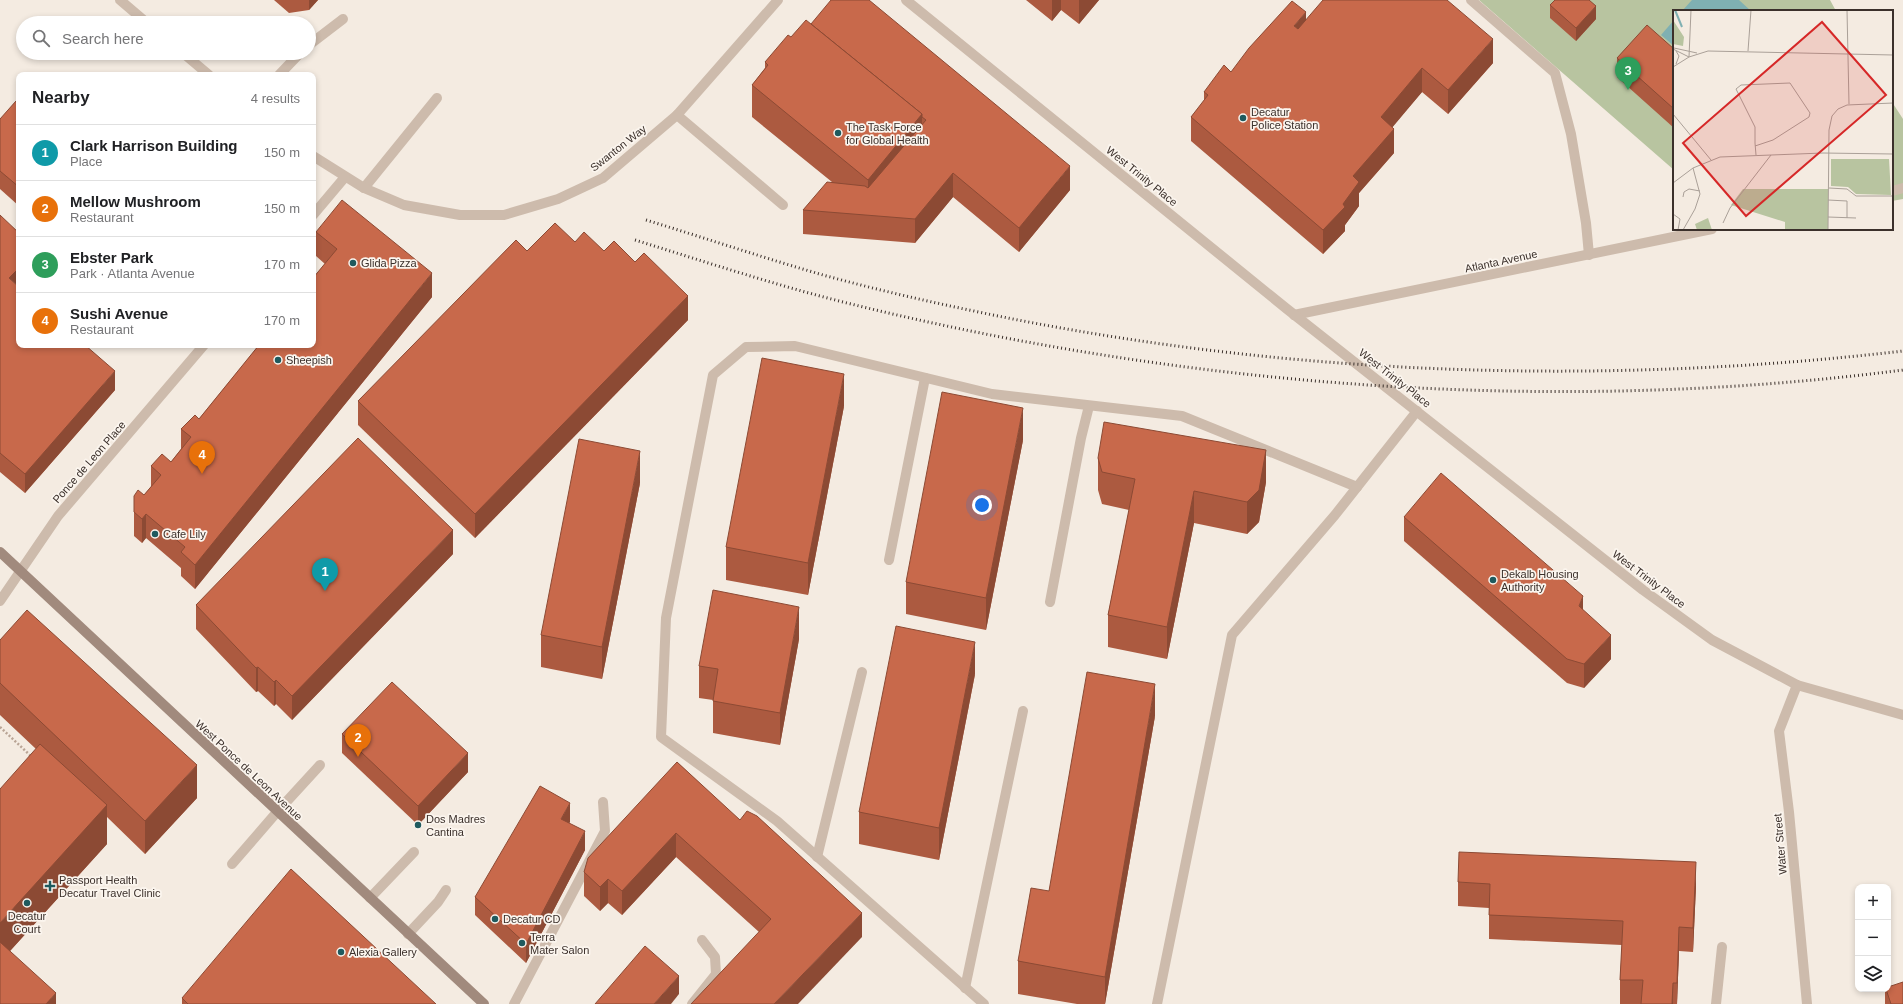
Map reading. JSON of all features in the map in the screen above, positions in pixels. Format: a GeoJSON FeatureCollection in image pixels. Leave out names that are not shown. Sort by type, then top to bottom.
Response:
{"type":"FeatureCollection","features":[{"type":"Feature","properties":{"kind":"main road","name":"West Ponce de Leon Avenue"},"geometry":{"type":"LineString","coordinates":[[0,552],[484,1004]]}},
{"type":"Feature","properties":{"kind":"street"},"geometry":{"type":"LineString","coordinates":[[120,0],[139,16]]}},
{"type":"Feature","properties":{"kind":"street","name":"Swanton Way"},"geometry":{"type":"LineString","coordinates":[[316,158],[364,188],[404,205],[460,215],[504,215],[558,200],[603,178],[677,115],[778,0]]}},
{"type":"Feature","properties":{"kind":"street","name":"West Trinity Place"},"geometry":{"type":"LineString","coordinates":[[906,0],[1294,316],[1417,411],[1643,590],[1712,640],[1797,686],[1903,715]]}},
{"type":"Feature","properties":{"kind":"street"},"geometry":{"type":"LineString","coordinates":[[1471,0],[1555,74],[1571,134],[1586,223],[1589,255]]}},
{"type":"Feature","properties":{"kind":"street"},"geometry":{"type":"LineString","coordinates":[[316,40],[343,19]]}},
{"type":"Feature","properties":{"kind":"street"},"geometry":{"type":"LineString","coordinates":[[191,60],[205,72]]}},
{"type":"Feature","properties":{"kind":"street"},"geometry":{"type":"LineString","coordinates":[[283,72],[294,60]]}},
{"type":"Feature","properties":{"kind":"street"},"geometry":{"type":"LineString","coordinates":[[364,188],[437,98]]}},
{"type":"Feature","properties":{"kind":"street"},"geometry":{"type":"LineString","coordinates":[[677,115],[783,205]]}},
{"type":"Feature","properties":{"kind":"street"},"geometry":{"type":"LineString","coordinates":[[316,211],[345,177]]}},
{"type":"Feature","properties":{"kind":"street"},"geometry":{"type":"LineString","coordinates":[[1893,191],[1903,188]]}},
{"type":"Feature","properties":{"kind":"street","name":"Atlanta Avenue"},"geometry":{"type":"LineString","coordinates":[[1294,316],[1707,230]]}},
{"type":"Feature","properties":{"kind":"street"},"geometry":{"type":"LineString","coordinates":[[984,1004],[777,822],[661,737],[666,618],[713,375],[746,347],[795,346],[992,394],[1182,416],[1357,487]]}},
{"type":"Feature","properties":{"kind":"street","name":"Ponce de Leon Place"},"geometry":{"type":"LineString","coordinates":[[0,601],[58,516],[201,348]]}},
{"type":"Feature","properties":{"kind":"street"},"geometry":{"type":"LineString","coordinates":[[889,560],[925,378]]}},
{"type":"Feature","properties":{"kind":"street"},"geometry":{"type":"LineString","coordinates":[[1050,602],[1081,438],[1089,406]]}},
{"type":"Feature","properties":{"kind":"street"},"geometry":{"type":"LineString","coordinates":[[1157,1004],[1232,634],[1335,515],[1417,411]]}},
{"type":"Feature","properties":{"kind":"street"},"geometry":{"type":"LineString","coordinates":[[816,857],[862,672]]}},
{"type":"Feature","properties":{"kind":"street","name":"Water Street"},"geometry":{"type":"LineString","coordinates":[[1797,686],[1779,730],[1789,812],[1807,1004]]}},
{"type":"Feature","properties":{"kind":"street"},"geometry":{"type":"LineString","coordinates":[[965,988],[1023,711]]}},
{"type":"Feature","properties":{"kind":"street"},"geometry":{"type":"LineString","coordinates":[[232,864],[277,812],[320,766]]}},
{"type":"Feature","properties":{"kind":"street"},"geometry":{"type":"LineString","coordinates":[[514,1004],[605,832],[603,802]]}},
{"type":"Feature","properties":{"kind":"street"},"geometry":{"type":"LineString","coordinates":[[370,898],[414,852]]}},
{"type":"Feature","properties":{"kind":"street"},"geometry":{"type":"LineString","coordinates":[[408,934],[438,902],[446,890]]}},
{"type":"Feature","properties":{"kind":"street"},"geometry":{"type":"LineString","coordinates":[[692,1004],[716,974],[716,957],[702,940]]}},
{"type":"Feature","properties":{"kind":"street"},"geometry":{"type":"LineString","coordinates":[[1716,1004],[1722,947]]}},
{"type":"Feature","properties":{"kind":"path"},"geometry":{"type":"LineString","coordinates":[[0,728],[34,759]]}},
{"type":"Feature","properties":{"kind":"green space"},"geometry":{"type":"Polygon","coordinates":[[[1479,0],[1830,0],[1835,10],[1673,10],[1673,169],[1479,0]]]}},
{"type":"Feature","properties":{"kind":"green space"},"geometry":{"type":"Polygon","coordinates":[[[1893,104],[1903,119],[1903,199],[1893,201],[1893,104]]]}},
{"type":"Feature","properties":{"kind":"water"},"geometry":{"type":"Polygon","coordinates":[[[1692,0],[1739,0],[1750,10],[1683,10],[1692,0]]]}},
{"type":"Feature","properties":{"kind":"water"},"geometry":{"type":"Polygon","coordinates":[[[1673,21],[1673,45],[1661,35],[1673,21]]]}},
{"type":"Feature","properties":{"kind":"building"},"geometry":{"type":"Polygon","coordinates":[[[831,0],[869,0],[1070,166],[1019,228],[953,173],[915,219],[803,210],[827,182],[865,186],[868,188],[926,120],[922,117],[922,114],[811,24],[831,0]]]}},
{"type":"Feature","properties":{"kind":"building"},"geometry":{"type":"Polygon","coordinates":[[[1323,0],[1447,0],[1493,39],[1448,90],[1422,68],[1381,117],[1394,129],[1353,176],[1359,182],[1343,204],[1345,207],[1323,230],[1191,117],[1208,95],[1204,92],[1224,65],[1231,72],[1249,48],[1292,1],[1306,12],[1294,26],[1298,29],[1323,0]]]}},
{"type":"Feature","properties":{"kind":"building"},"geometry":{"type":"Polygon","coordinates":[[[1555,0],[1589,0],[1596,6],[1576,28],[1550,5],[1555,0]]]}},
{"type":"Feature","properties":{"kind":"building","name":"The Task Force for Global Health"},"geometry":{"type":"Polygon","coordinates":[[[806,20],[922,114],[868,180],[752,85],[768,65],[765,62],[788,35],[791,37],[806,20]]]}},
{"type":"Feature","properties":{"kind":"building"},"geometry":{"type":"Polygon","coordinates":[[[1647,25],[1673,48],[1673,108],[1617,58],[1647,25]]]}},
{"type":"Feature","properties":{"kind":"building"},"geometry":{"type":"Polygon","coordinates":[[[16,101],[16,184],[0,171],[0,119],[16,101]]]}},
{"type":"Feature","properties":{"kind":"building"},"geometry":{"type":"Polygon","coordinates":[[[342,200],[432,273],[195,565],[181,552],[185,547],[146,514],[142,519],[134,512],[134,496],[138,490],[144,495],[161,475],[151,466],[162,454],[171,462],[191,437],[181,429],[195,415],[199,419],[257,348],[316,348],[316,274],[337,249],[316,232],[342,200]]]}},
{"type":"Feature","properties":{"kind":"building"},"geometry":{"type":"Polygon","coordinates":[[[0,215],[16,230],[16,271],[9,278],[16,284],[16,348],[88,348],[115,371],[25,474],[0,453],[0,215]]]}},
{"type":"Feature","properties":{"kind":"building"},"geometry":{"type":"Polygon","coordinates":[[[555,223],[575,242],[584,232],[604,251],[614,241],[635,262],[644,253],[688,296],[475,514],[358,401],[516,240],[527,251],[555,223]]]}},
{"type":"Feature","properties":{"kind":"building"},"geometry":{"type":"Polygon","coordinates":[[[762,358],[844,374],[808,563],[726,547],[762,358]]]}},
{"type":"Feature","properties":{"kind":"building"},"geometry":{"type":"Polygon","coordinates":[[[942,392],[1023,408],[986,598],[906,582],[942,392]]]}},
{"type":"Feature","properties":{"kind":"building"},"geometry":{"type":"Polygon","coordinates":[[[1104,422],[1266,450],[1259,490],[1247,502],[1194,491],[1167,627],[1108,615],[1135,479],[1102,472],[1098,458],[1104,422]]]}},
{"type":"Feature","properties":{"kind":"building"},"geometry":{"type":"Polygon","coordinates":[[[358,438],[453,530],[292,696],[276,680],[274,682],[258,667],[256,668],[196,605],[358,438]]]}},
{"type":"Feature","properties":{"kind":"building"},"geometry":{"type":"Polygon","coordinates":[[[579,439],[640,451],[602,647],[541,635],[579,439]]]}},
{"type":"Feature","properties":{"kind":"building","name":"Dekalb Housing Authority"},"geometry":{"type":"Polygon","coordinates":[[[1441,473],[1583,596],[1579,606],[1611,635],[1584,664],[1567,659],[1404,517],[1441,473]]]}},
{"type":"Feature","properties":{"kind":"building"},"geometry":{"type":"Polygon","coordinates":[[[713,590],[799,607],[780,713],[713,701],[718,669],[699,666],[713,590]]]}},
{"type":"Feature","properties":{"kind":"building"},"geometry":{"type":"Polygon","coordinates":[[[27,610],[197,765],[145,821],[0,683],[0,640],[27,610]]]}},
{"type":"Feature","properties":{"kind":"building"},"geometry":{"type":"Polygon","coordinates":[[[896,626],[975,642],[939,828],[859,812],[896,626]]]}},
{"type":"Feature","properties":{"kind":"building"},"geometry":{"type":"Polygon","coordinates":[[[1087,672],[1155,684],[1105,977],[1018,961],[1031,888],[1049,891],[1087,672]]]}},
{"type":"Feature","properties":{"kind":"building"},"geometry":{"type":"Polygon","coordinates":[[[392,682],[468,753],[418,806],[342,734],[392,682]]]}},
{"type":"Feature","properties":{"kind":"building","name":"Decatur Court"},"geometry":{"type":"Polygon","coordinates":[[[40,744],[107,805],[0,923],[0,789],[40,744]]]}},
{"type":"Feature","properties":{"kind":"building"},"geometry":{"type":"Polygon","coordinates":[[[677,762],[740,820],[747,811],[757,816],[862,913],[774,1004],[691,1004],[771,919],[676,833],[622,891],[608,879],[600,887],[584,872],[588,858],[677,762]]]}},
{"type":"Feature","properties":{"kind":"building"},"geometry":{"type":"Polygon","coordinates":[[[540,786],[570,803],[561,819],[585,831],[526,944],[475,897],[540,786]]]}},
{"type":"Feature","properties":{"kind":"building"},"geometry":{"type":"Polygon","coordinates":[[[1459,852],[1696,862],[1693,928],[1679,927],[1677,983],[1673,983],[1672,1004],[1641,1004],[1643,980],[1620,980],[1623,921],[1489,915],[1490,884],[1458,882],[1459,852]]]}},
{"type":"Feature","properties":{"kind":"building"},"geometry":{"type":"Polygon","coordinates":[[[291,869],[436,1004],[188,1004],[182,998],[291,869]]]}},
{"type":"Feature","properties":{"kind":"building"},"geometry":{"type":"Polygon","coordinates":[[[0,942],[56,993],[46,1004],[0,1004],[0,942]]]}},
{"type":"Feature","properties":{"kind":"building"},"geometry":{"type":"Polygon","coordinates":[[[645,946],[679,976],[654,1004],[595,1004],[645,946]]]}},
{"type":"Feature","properties":{"kind":"building"},"geometry":{"type":"Polygon","coordinates":[[[1903,982],[1903,1004],[1891,1004],[1887,992],[1891,992],[1891,986],[1903,982]]]}},
{"type":"Feature","properties":{"kind":"railway"},"geometry":{"type":"LineString","coordinates":[[646,220],[823,275],[910,297],[998,316],[1110,336],[1222,352],[1335,363],[1449,369],[1563,371],[1677,369],[1790,362],[1903,351]]}},
{"type":"Feature","properties":{"kind":"railway"},"geometry":{"type":"LineString","coordinates":[[635,240],[796,290],[980,333],[1110,356],[1242,374],[1374,385],[1507,391],[1640,390],[1772,384],[1903,370]]}},
{"type":"Feature","properties":{"kind":"place","name":"Ebster Park"},"geometry":{"type":"Point","coordinates":[1628,90]}},
{"type":"Feature","properties":{"kind":"place","name":"Decatur Police Station"},"geometry":{"type":"Point","coordinates":[1243,118]}},
{"type":"Feature","properties":{"kind":"place","name":"The Task Force for Global Health"},"geometry":{"type":"Point","coordinates":[838,133]}},
{"type":"Feature","properties":{"kind":"place","name":"Glida Pizza"},"geometry":{"type":"Point","coordinates":[353,263]}},
{"type":"Feature","properties":{"kind":"place","name":"Sheepish"},"geometry":{"type":"Point","coordinates":[278,360]}},
{"type":"Feature","properties":{"kind":"place","name":"Sushi Avenue"},"geometry":{"type":"Point","coordinates":[202,474]}},
{"type":"Feature","properties":{"kind":"place","name":"Cafe Lily"},"geometry":{"type":"Point","coordinates":[155,534]}},
{"type":"Feature","properties":{"kind":"place","name":"Dekalb Housing Authority"},"geometry":{"type":"Point","coordinates":[1493,580]}},
{"type":"Feature","properties":{"kind":"place","name":"Clark Harrison Building"},"geometry":{"type":"Point","coordinates":[325,591]}},
{"type":"Feature","properties":{"kind":"place","name":"Mellow Mushroom"},"geometry":{"type":"Point","coordinates":[358,757]}},
{"type":"Feature","properties":{"kind":"place","name":"Dos Madres Cantina"},"geometry":{"type":"Point","coordinates":[418,825]}},
{"type":"Feature","properties":{"kind":"place","name":"Passport Health Decatur Travel Clinic"},"geometry":{"type":"Point","coordinates":[50,886]}},
{"type":"Feature","properties":{"kind":"place","name":"Decatur Court"},"geometry":{"type":"Point","coordinates":[27,903]}},
{"type":"Feature","properties":{"kind":"place","name":"Decatur CD"},"geometry":{"type":"Point","coordinates":[495,919]}},
{"type":"Feature","properties":{"kind":"place","name":"Terra Mater Salon"},"geometry":{"type":"Point","coordinates":[522,943]}},
{"type":"Feature","properties":{"kind":"place","name":"Alexia Gallery"},"geometry":{"type":"Point","coordinates":[341,952]}}]}
